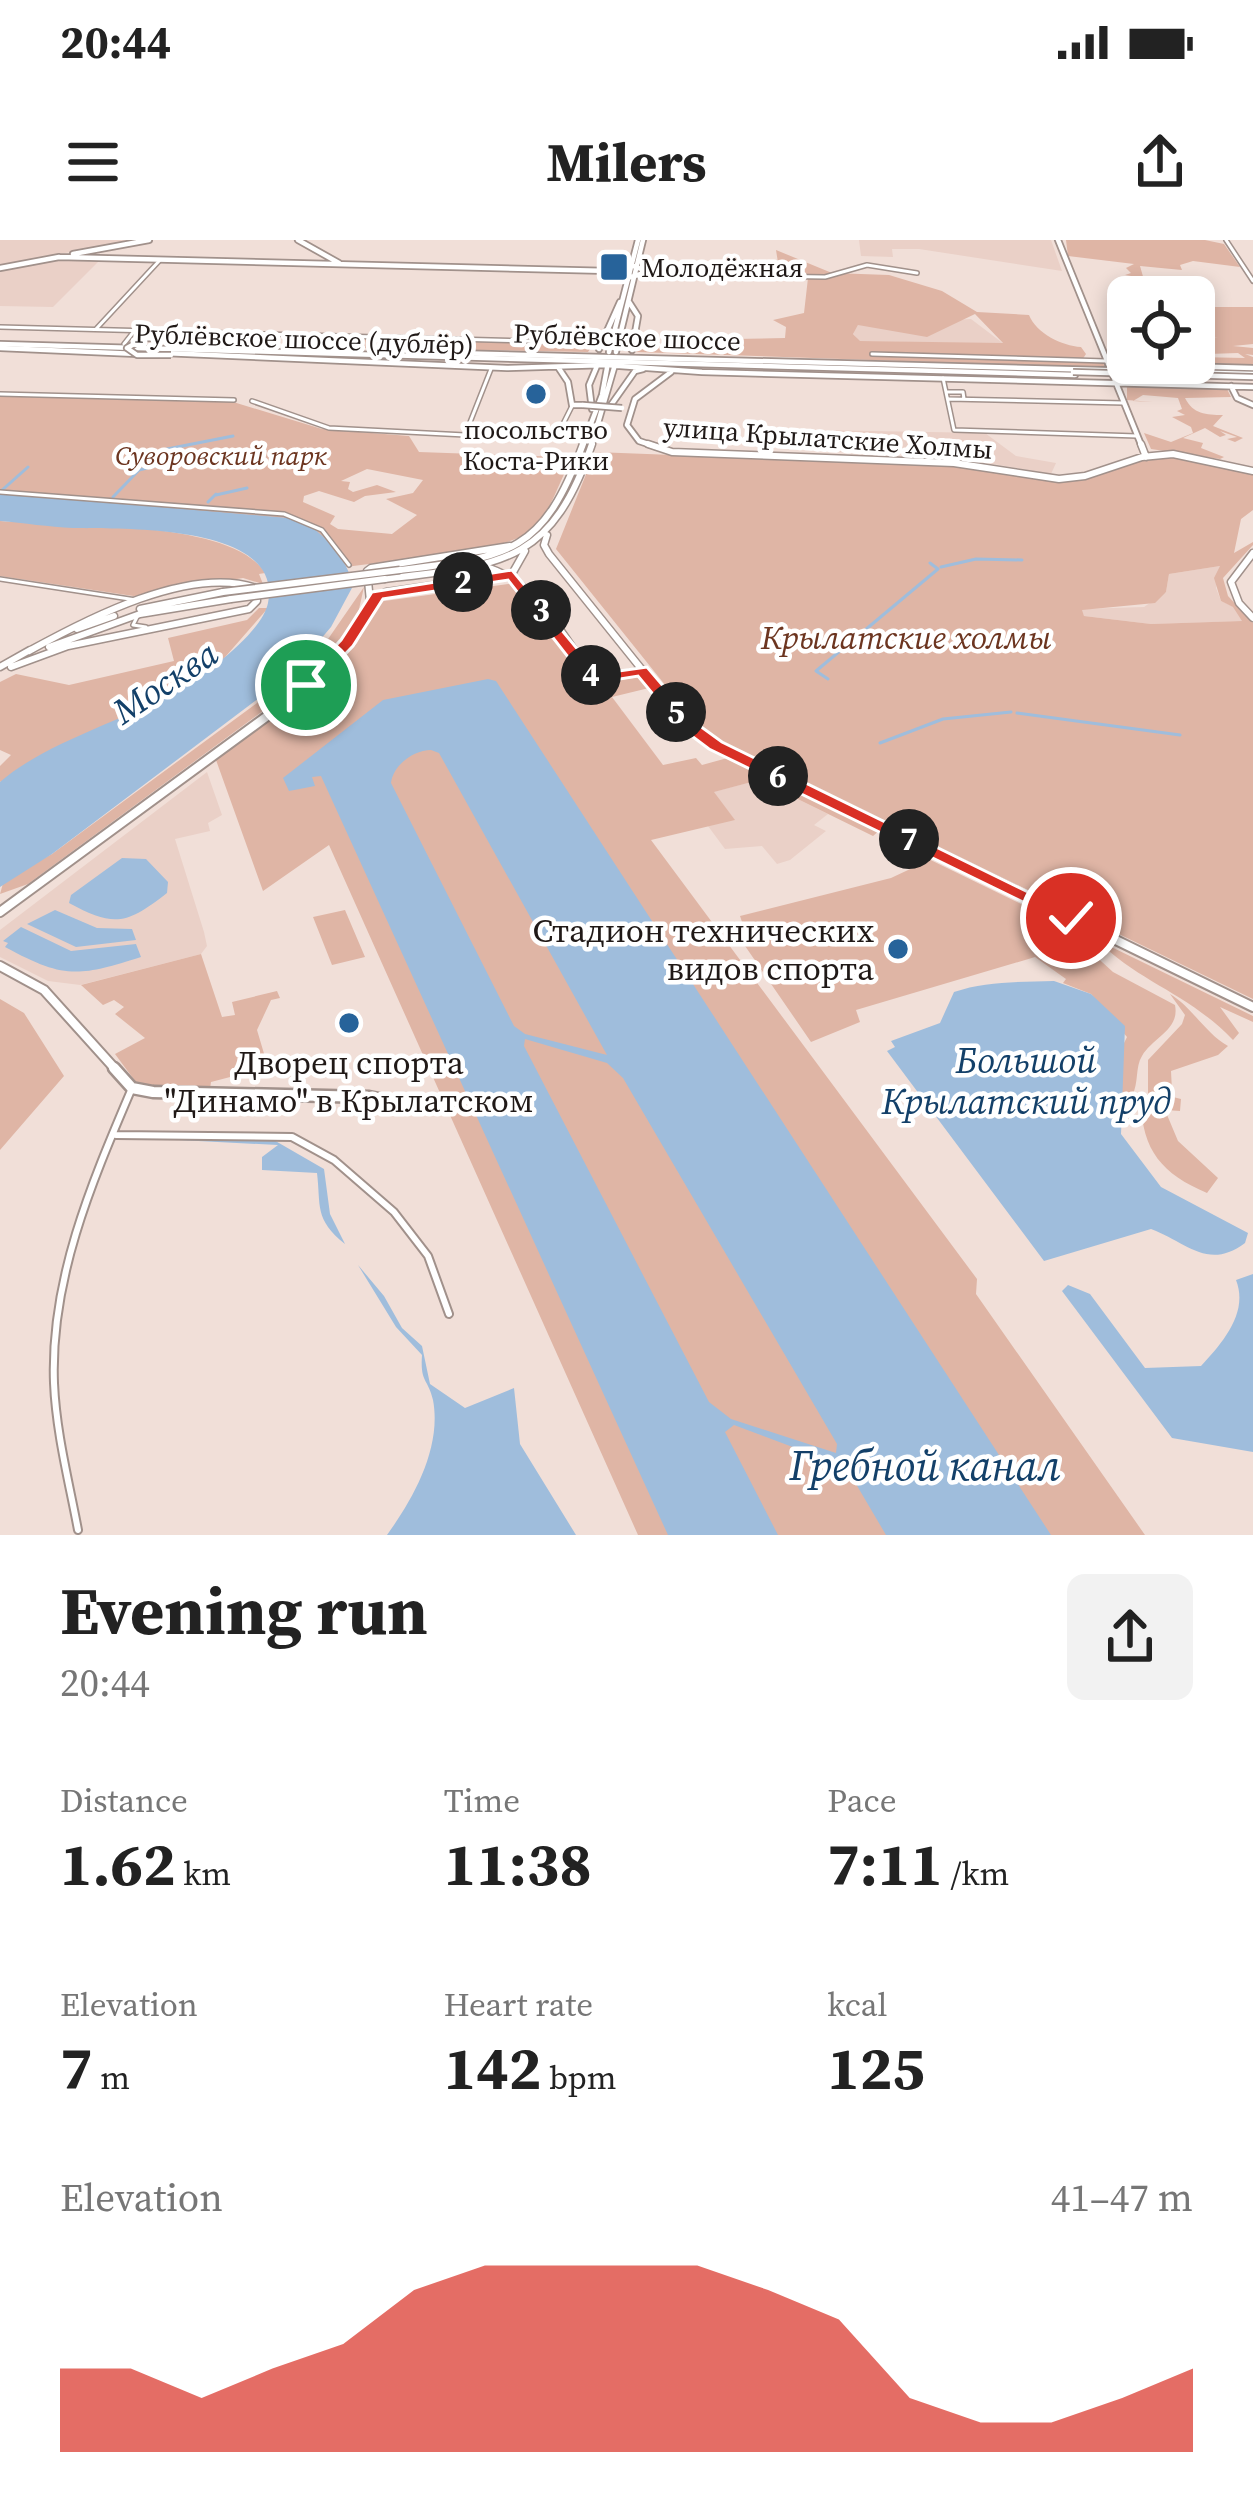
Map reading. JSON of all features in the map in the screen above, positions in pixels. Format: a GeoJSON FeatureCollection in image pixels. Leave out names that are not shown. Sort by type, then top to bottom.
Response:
{"type":"FeatureCollection","features":[{"type":"Feature","properties":{"kind":"main road"},"geometry":{"type":"LineString","coordinates":[[86,255],[148,240]]}},
{"type":"Feature","properties":{"kind":"main road"},"geometry":{"type":"LineString","coordinates":[[298,240],[341,264]]}},
{"type":"Feature","properties":{"kind":"main road"},"geometry":{"type":"LineString","coordinates":[[612,352],[641,240]]}},
{"type":"Feature","properties":{"kind":"main road"},"geometry":{"type":"LineString","coordinates":[[1058,240],[1107,362]]}},
{"type":"Feature","properties":{"kind":"main road"},"geometry":{"type":"LineString","coordinates":[[0,268],[86,255],[633,272]]}},
{"type":"Feature","properties":{"kind":"main road"},"geometry":{"type":"LineString","coordinates":[[585,353],[599,345],[611,315],[625,299]]}},
{"type":"Feature","properties":{"kind":"main road"},"geometry":{"type":"LineString","coordinates":[[625,299],[638,316],[632,350]]}},
{"type":"Feature","properties":{"kind":"main road"},"geometry":{"type":"LineString","coordinates":[[258,347],[145,338],[127,349],[144,355],[370,361]]}},
{"type":"Feature","properties":{"kind":"main road","name":"Рублёвское шоссе (дублёр)"},"geometry":{"type":"LineString","coordinates":[[0,344],[80,352],[491,368],[597,365],[1107,383]]}},
{"type":"Feature","properties":{"kind":"main road","name":"Рублёвское шоссе"},"geometry":{"type":"LineString","coordinates":[[0,344],[831,363],[1074,374]]}},
{"type":"Feature","properties":{"kind":"main road","name":"Рублёвское шоссе"},"geometry":{"type":"LineString","coordinates":[[0,344],[1253,377]]}},
{"type":"Feature","properties":{"kind":"main road"},"geometry":{"type":"LineString","coordinates":[[10,344],[80,352]]}},
{"type":"Feature","properties":{"kind":"main road"},"geometry":{"type":"LineString","coordinates":[[599,345],[605,353],[632,350],[646,356]]}},
{"type":"Feature","properties":{"kind":"main road","name":"Рублёвское шоссе (дублёр)"},"geometry":{"type":"LineString","coordinates":[[454,353],[1095,370],[1107,364]]}},
{"type":"Feature","properties":{"kind":"main road"},"geometry":{"type":"LineString","coordinates":[[803,360],[831,363]]}},
{"type":"Feature","properties":{"kind":"main road"},"geometry":{"type":"LineString","coordinates":[[697,363],[755,368],[766,374]]}},
{"type":"Feature","properties":{"kind":"main road"},"geometry":{"type":"LineString","coordinates":[[590,424],[597,365]]}},
{"type":"Feature","properties":{"kind":"main road"},"geometry":{"type":"LineString","coordinates":[[558,367],[593,373]]}},
{"type":"Feature","properties":{"kind":"main road"},"geometry":{"type":"LineString","coordinates":[[558,367],[568,382],[572,405],[626,408]]}},
{"type":"Feature","properties":{"kind":"main road"},"geometry":{"type":"LineString","coordinates":[[628,385],[630,371],[644,367]]}},
{"type":"Feature","properties":{"kind":"main road"},"geometry":{"type":"LineString","coordinates":[[29,651],[104,619],[223,592],[489,558],[516,548],[543,534],[558,511],[607,387],[610,368],[614,387],[567,512],[526,550],[512,574]]}},
{"type":"Feature","properties":{"kind":"main road"},"geometry":{"type":"LineString","coordinates":[[602,416],[640,369],[661,371],[656,382]]}},
{"type":"Feature","properties":{"kind":"main road","name":"улица Крылатские Холмы"},"geometry":{"type":"LineString","coordinates":[[678,370],[626,408],[634,437],[672,452],[954,463],[1060,478],[1170,454],[1253,471]]}},
{"type":"Feature","properties":{"kind":"main road"},"geometry":{"type":"LineString","coordinates":[[932,371],[1103,376],[1095,370]]}},
{"type":"Feature","properties":{"kind":"main road"},"geometry":{"type":"LineString","coordinates":[[1215,373],[1253,377]]}},
{"type":"Feature","properties":{"kind":"main road","name":"Рублёвское шоссе (дублёр)"},"geometry":{"type":"LineString","coordinates":[[1215,374],[1253,377]]}},
{"type":"Feature","properties":{"kind":"main road","name":"Рублёвское шоссе (дублёр)"},"geometry":{"type":"LineString","coordinates":[[1154,384],[1231,386],[1253,377]]}},
{"type":"Feature","properties":{"kind":"main road"},"geometry":{"type":"LineString","coordinates":[[1116,384],[1146,457]]}},
{"type":"Feature","properties":{"kind":"main road"},"geometry":{"type":"LineString","coordinates":[[1231,386],[1236,397],[1253,405]]}},
{"type":"Feature","properties":{"kind":"main road"},"geometry":{"type":"LineString","coordinates":[[1138,439],[1170,454]]}},
{"type":"Feature","properties":{"kind":"main road"},"geometry":{"type":"LineString","coordinates":[[543,534],[549,554],[641,670],[687,725],[716,745],[1253,1007]]}},
{"type":"Feature","properties":{"kind":"main road"},"geometry":{"type":"LineString","coordinates":[[0,912],[303,687],[347,643],[370,601],[367,571],[502,548],[543,534]]}},
{"type":"Feature","properties":{"kind":"main road"},"geometry":{"type":"LineString","coordinates":[[472,568],[526,550],[549,554]]}},
{"type":"Feature","properties":{"kind":"main road"},"geometry":{"type":"LineString","coordinates":[[1253,553],[1232,580],[1239,603],[1253,617]]}},
{"type":"Feature","properties":{"kind":"main road"},"geometry":{"type":"LineString","coordinates":[[11,667],[81,633],[154,611],[495,568],[512,574],[594,680],[641,670]]}},
{"type":"Feature","properties":{"kind":"main road"},"geometry":{"type":"LineString","coordinates":[[370,584],[377,592],[386,592],[512,574]]}},
{"type":"Feature","properties":{"kind":"main road"},"geometry":{"type":"LineString","coordinates":[[237,581],[256,588],[257,601],[249,609],[68,646],[0,670],[88,618],[137,600],[237,581]]}},
{"type":"Feature","properties":{"kind":"main road"},"geometry":{"type":"LineString","coordinates":[[370,601],[386,592]]}},
{"type":"Feature","properties":{"kind":"main road"},"geometry":{"type":"LineString","coordinates":[[0,966],[44,990],[132,1088],[153,1093],[369,1097],[406,1103],[420,1112],[419,1107]]}},
{"type":"Feature","properties":{"kind":"street"},"geometry":{"type":"LineString","coordinates":[[1226,240],[1253,281]]}},
{"type":"Feature","properties":{"kind":"street"},"geometry":{"type":"LineString","coordinates":[[96,328],[160,260]]}},
{"type":"Feature","properties":{"kind":"street"},"geometry":{"type":"LineString","coordinates":[[633,272],[825,277],[879,265],[917,273]]}},
{"type":"Feature","properties":{"kind":"street","name":"Рублёвское шоссе (дублёр)"},"geometry":{"type":"LineString","coordinates":[[0,327],[599,345]]}},
{"type":"Feature","properties":{"kind":"street"},"geometry":{"type":"LineString","coordinates":[[124,344],[135,330]]}},
{"type":"Feature","properties":{"kind":"street"},"geometry":{"type":"LineString","coordinates":[[872,354],[1107,364]]}},
{"type":"Feature","properties":{"kind":"street"},"geometry":{"type":"LineString","coordinates":[[252,401],[329,428],[465,435],[491,368]]}},
{"type":"Feature","properties":{"kind":"street"},"geometry":{"type":"LineString","coordinates":[[943,378],[953,430],[1138,439]]}},
{"type":"Feature","properties":{"kind":"street"},"geometry":{"type":"LineString","coordinates":[[946,392],[963,392],[964,399]]}},
{"type":"Feature","properties":{"kind":"street"},"geometry":{"type":"LineString","coordinates":[[0,394],[234,400]]}},
{"type":"Feature","properties":{"kind":"street"},"geometry":{"type":"LineString","coordinates":[[948,399],[1124,404]]}},
{"type":"Feature","properties":{"kind":"street"},"geometry":{"type":"LineString","coordinates":[[468,430],[559,432],[572,405]]}},
{"type":"Feature","properties":{"kind":"street"},"geometry":{"type":"LineString","coordinates":[[0,492],[284,514],[322,530],[349,565]]}},
{"type":"Feature","properties":{"kind":"street"},"geometry":{"type":"LineString","coordinates":[[0,579],[137,600]]}},
{"type":"Feature","properties":{"kind":"street"},"geometry":{"type":"LineString","coordinates":[[154,611],[131,622],[140,627],[164,626]]}},
{"type":"Feature","properties":{"kind":"street"},"geometry":{"type":"LineString","coordinates":[[78,1530],[54,1381],[59,1307],[79,1225],[132,1088]]}},
{"type":"Feature","properties":{"kind":"street"},"geometry":{"type":"LineString","coordinates":[[114,1135],[292,1137],[334,1160],[394,1212],[428,1256],[449,1314]]}},
{"type":"Feature","properties":{"kind":"shaded area"},"geometry":{"type":"Polygon","coordinates":[[[0,240],[135,240],[0,265],[0,240]]]}},
{"type":"Feature","properties":{"kind":"shaded area"},"geometry":{"type":"Polygon","coordinates":[[[859,240],[1051,240],[1062,271],[919,249],[892,249],[893,257],[861,256],[859,240]]]}},
{"type":"Feature","properties":{"kind":"shaded area"},"geometry":{"type":"Polygon","coordinates":[[[62,260],[98,262],[53,307],[0,306],[0,271],[62,260]]]}},
{"type":"Feature","properties":{"kind":"shaded area"},"geometry":{"type":"Polygon","coordinates":[[[971,319],[1004,344],[859,341],[853,333],[858,325],[971,319]]]}},
{"type":"Feature","properties":{"kind":"shaded area"},"geometry":{"type":"Polygon","coordinates":[[[816,430],[985,433],[1016,456],[1056,463],[1051,474],[941,455],[818,451],[816,430]]]}},
{"type":"Feature","properties":{"kind":"shaded area"},"geometry":{"type":"Polygon","coordinates":[[[1220,566],[1216,588],[1221,601],[1234,607],[1244,621],[1151,624],[1084,616],[1081,609],[1144,607],[1166,592],[1169,574],[1220,566]]]}},
{"type":"Feature","properties":{"kind":"shaded area"},"geometry":{"type":"Polygon","coordinates":[[[207,772],[222,815],[208,823],[210,831],[175,839],[204,932],[207,946],[201,954],[80,985],[48,981],[0,957],[0,930],[207,772]]]}},
{"type":"Feature","properties":{"kind":"shaded area"},"geometry":{"type":"Polygon","coordinates":[[[759,780],[828,814],[814,825],[826,831],[790,860],[777,864],[762,846],[725,849],[708,826],[734,819],[713,792],[759,780]]]}},
{"type":"Feature","properties":{"kind":"green space"},"geometry":{"type":"Polygon","coordinates":[[[1066,240],[1205,240],[1224,244],[1240,267],[1193,261],[1180,265],[1182,270],[1140,266],[1143,276],[1131,276],[1125,275],[1131,273],[1126,268],[1134,264],[1068,256],[1066,240]]]}},
{"type":"Feature","properties":{"kind":"green space"},"geometry":{"type":"Polygon","coordinates":[[[776,250],[832,273],[889,275],[942,291],[977,312],[1029,315],[1050,337],[1081,347],[1086,354],[1082,360],[1103,362],[1105,368],[636,352],[638,345],[709,347],[733,339],[785,338],[786,327],[773,320],[804,313],[808,278],[780,275],[776,250]],[[975,314],[927,337],[858,325],[853,334],[860,341],[1003,343],[975,314]]]}},
{"type":"Feature","properties":{"kind":"green space"},"geometry":{"type":"Polygon","coordinates":[[[1215,307],[1253,307],[1253,344],[1233,346],[1253,348],[1253,355],[1245,354],[1253,357],[1253,366],[1215,363],[1215,357],[1245,358],[1238,353],[1215,354],[1215,307]]]}},
{"type":"Feature","properties":{"kind":"green space"},"geometry":{"type":"Polygon","coordinates":[[[323,337],[592,346],[588,352],[365,348],[323,337]]]}},
{"type":"Feature","properties":{"kind":"green space"},"geometry":{"type":"Polygon","coordinates":[[[1127,386],[1227,389],[1231,397],[1185,398],[1201,412],[1223,415],[1213,426],[1243,438],[1235,442],[1227,439],[1237,437],[1220,431],[1226,435],[1220,437],[1205,428],[1183,438],[1203,443],[1201,448],[1224,457],[1220,459],[1151,449],[1144,433],[1171,442],[1193,433],[1191,427],[1172,417],[1185,415],[1177,411],[1182,409],[1178,398],[1143,395],[1127,400],[1127,386]]]}},
{"type":"Feature","properties":{"kind":"green space","name":"Суворовский парк"},"geometry":{"type":"Polygon","coordinates":[[[0,395],[230,401],[322,429],[409,436],[419,452],[563,457],[567,468],[542,520],[524,536],[477,549],[347,567],[330,546],[0,493],[0,395]],[[367,469],[341,481],[350,482],[348,489],[353,492],[377,485],[396,492],[354,502],[319,491],[304,496],[303,502],[335,516],[330,524],[338,529],[392,534],[417,515],[386,499],[413,493],[423,480],[367,469]]]}},
{"type":"Feature","properties":{"kind":"green space","name":"Крылатские холмы"},"geometry":{"type":"Polygon","coordinates":[[[595,452],[959,466],[1060,481],[1178,456],[1253,474],[1253,510],[1241,519],[1234,553],[1253,545],[1223,578],[1228,596],[1253,623],[1253,999],[714,738],[694,721],[556,549],[595,452]],[[1220,566],[1169,574],[1166,592],[1155,603],[1082,610],[1084,616],[1151,624],[1242,621],[1233,607],[1221,601],[1214,578],[1220,566]]]}},
{"type":"Feature","properties":{"kind":"green space"},"geometry":{"type":"Polygon","coordinates":[[[0,521],[183,534],[247,555],[265,573],[259,574],[263,584],[243,578],[182,588],[176,584],[140,597],[0,576],[0,521]]]}},
{"type":"Feature","properties":{"kind":"green space","name":"Гребной канал"},"geometry":{"type":"Polygon","coordinates":[[[515,583],[591,684],[641,677],[649,688],[612,697],[663,765],[696,758],[702,765],[731,757],[880,830],[873,836],[759,780],[714,792],[735,820],[651,840],[977,1279],[976,1294],[1145,1535],[638,1535],[329,845],[263,891],[216,760],[306,692],[316,690],[314,686],[357,643],[377,602],[515,583]]]}},
{"type":"Feature","properties":{"kind":"green space"},"geometry":{"type":"Polygon","coordinates":[[[364,587],[357,618],[305,680],[28,884],[0,894],[4,880],[52,854],[295,675],[326,642],[364,587]]]}},
{"type":"Feature","properties":{"kind":"green space"},"geometry":{"type":"Polygon","coordinates":[[[259,608],[268,608],[219,664],[0,782],[0,766],[11,755],[0,750],[0,682],[16,674],[69,685],[174,661],[168,638],[247,620],[259,608]]]}},
{"type":"Feature","properties":{"kind":"green space","name":"Стадион технических видов спорта"},"geometry":{"type":"Polygon","coordinates":[[[908,849],[1058,922],[1113,972],[1175,1005],[1174,1021],[1140,1060],[1132,1096],[1122,1093],[1121,1049],[1127,1037],[1091,994],[1063,983],[1066,979],[1035,957],[856,1010],[860,1022],[811,1042],[732,927],[742,922],[740,916],[891,878],[923,863],[908,849]]]}},
{"type":"Feature","properties":{"kind":"green space"},"geometry":{"type":"Polygon","coordinates":[[[345,910],[365,957],[332,965],[313,917],[345,910]]]}},
{"type":"Feature","properties":{"kind":"green space"},"geometry":{"type":"Polygon","coordinates":[[[1097,940],[1253,1016],[1253,1022],[1220,1007],[1239,1033],[1233,1040],[1097,940]]]}},
{"type":"Feature","properties":{"kind":"green space"},"geometry":{"type":"Polygon","coordinates":[[[201,954],[222,1017],[235,1015],[232,1002],[277,991],[280,998],[271,1000],[257,1030],[268,1067],[211,1082],[210,1089],[138,1085],[115,1054],[145,1038],[115,1014],[124,1007],[114,1000],[103,1005],[81,985],[201,954]]]}},
{"type":"Feature","properties":{"kind":"green space"},"geometry":{"type":"Polygon","coordinates":[[[1170,994],[1228,1046],[1218,1055],[1171,1071],[1172,1091],[1165,1095],[1181,1099],[1180,1111],[1165,1110],[1178,1141],[1218,1178],[1207,1193],[1167,1169],[1150,1147],[1142,1119],[1148,1060],[1185,1015],[1170,994]]]}},
{"type":"Feature","properties":{"kind":"green space"},"geometry":{"type":"Polygon","coordinates":[[[0,999],[24,1013],[64,1076],[0,1150],[0,999]]]}},
{"type":"Feature","properties":{"kind":"water"},"geometry":{"type":"Polygon","coordinates":[[[0,493],[299,519],[334,548],[353,586],[331,627],[291,674],[52,854],[0,887],[0,782],[62,743],[189,683],[244,640],[268,603],[266,577],[251,558],[226,544],[160,531],[0,521],[0,493]]]}},
{"type":"Feature","properties":{"kind":"water","name":"Гребной канал"},"geometry":{"type":"Polygon","coordinates":[[[496,681],[1051,1535],[886,1535],[846,1467],[734,1425],[725,1432],[778,1535],[668,1535],[321,776],[312,777],[315,786],[289,791],[283,778],[383,700],[496,681]],[[431,750],[405,760],[391,783],[514,1026],[525,1034],[607,1055],[439,753],[431,750]],[[525,1039],[524,1046],[709,1402],[731,1419],[836,1453],[837,1444],[623,1078],[607,1063],[525,1039]]]}},
{"type":"Feature","properties":{"kind":"water"},"geometry":{"type":"Polygon","coordinates":[[[122,858],[146,859],[168,882],[167,893],[120,919],[98,916],[69,903],[71,895],[122,858]]]}},
{"type":"Feature","properties":{"kind":"water"},"geometry":{"type":"Polygon","coordinates":[[[55,910],[97,928],[132,929],[136,940],[76,947],[27,924],[55,910]]]}},
{"type":"Feature","properties":{"kind":"water"},"geometry":{"type":"Polygon","coordinates":[[[21,927],[71,951],[136,944],[141,957],[86,971],[57,970],[5,947],[8,943],[3,941],[21,927]]]}},
{"type":"Feature","properties":{"kind":"water","name":"Большой Крылатский пруд"},"geometry":{"type":"Polygon","coordinates":[[[1054,981],[1091,994],[1125,1026],[1121,1134],[1161,1187],[1248,1233],[1245,1243],[1232,1251],[1208,1254],[1151,1229],[1044,1261],[887,1051],[895,1047],[891,1041],[940,1023],[954,992],[991,984],[1054,981]]]}},
{"type":"Feature","properties":{"kind":"water"},"geometry":{"type":"Polygon","coordinates":[[[121,1137],[272,1139],[324,1169],[330,1214],[345,1244],[324,1219],[317,1173],[262,1170],[262,1157],[278,1145],[121,1137]]]}},
{"type":"Feature","properties":{"kind":"water"},"geometry":{"type":"Polygon","coordinates":[[[358,1265],[402,1328],[422,1346],[430,1384],[465,1408],[514,1388],[520,1444],[576,1535],[387,1535],[415,1489],[429,1454],[435,1418],[422,1355],[396,1327],[358,1265]]]}},
{"type":"Feature","properties":{"kind":"water"},"geometry":{"type":"Polygon","coordinates":[[[1253,1274],[1253,1452],[1172,1438],[1062,1291],[1068,1285],[1090,1294],[1145,1368],[1201,1366],[1236,1316],[1236,1280],[1253,1274]]]}},
{"type":"Feature","properties":{"kind":"waterway"},"geometry":{"type":"LineString","coordinates":[[113,497],[139,470],[155,466],[167,449],[233,436]]}},
{"type":"Feature","properties":{"kind":"waterway"},"geometry":{"type":"LineString","coordinates":[[0,492],[28,467]]}},
{"type":"Feature","properties":{"kind":"waterway"},"geometry":{"type":"LineString","coordinates":[[216,495],[247,488]]}},
{"type":"Feature","properties":{"kind":"waterway"},"geometry":{"type":"LineString","coordinates":[[208,502],[216,494]]}},
{"type":"Feature","properties":{"kind":"waterway"},"geometry":{"type":"LineString","coordinates":[[941,567],[976,559],[1022,560]]}},
{"type":"Feature","properties":{"kind":"waterway"},"geometry":{"type":"LineString","coordinates":[[828,679],[816,671],[938,569],[930,563]]}},
{"type":"Feature","properties":{"kind":"waterway"},"geometry":{"type":"LineString","coordinates":[[880,743],[943,719],[1011,712]]}},
{"type":"Feature","properties":{"kind":"waterway"},"geometry":{"type":"LineString","coordinates":[[1017,713],[1180,735]]}},
{"type":"Feature","properties":{"kind":"place","name":"Молодёжная"},"geometry":{"type":"Point","coordinates":[614,267]}},
{"type":"Feature","properties":{"kind":"place","name":"посольство Коста-Рики"},"geometry":{"type":"Point","coordinates":[536,394]}},
{"type":"Feature","properties":{"kind":"place","name":"Стадион технических видов спорта"},"geometry":{"type":"Point","coordinates":[898,949]}},
{"type":"Feature","properties":{"kind":"place","name":"Дворец спорта \"Динамо\" в Крылатском"},"geometry":{"type":"Point","coordinates":[349,1023]}},
{"type":"Feature","properties":{"kind":"route"},"geometry":{"type":"LineString","coordinates":[[306,685],[347,643],[378,595],[512,574],[594,680],[641,670],[695,733],[1071,918]]}},
{"type":"Feature","properties":{"kind":"water label","name":"Москва"},"geometry":{"type":"Point","coordinates":[165,682]}}]}
